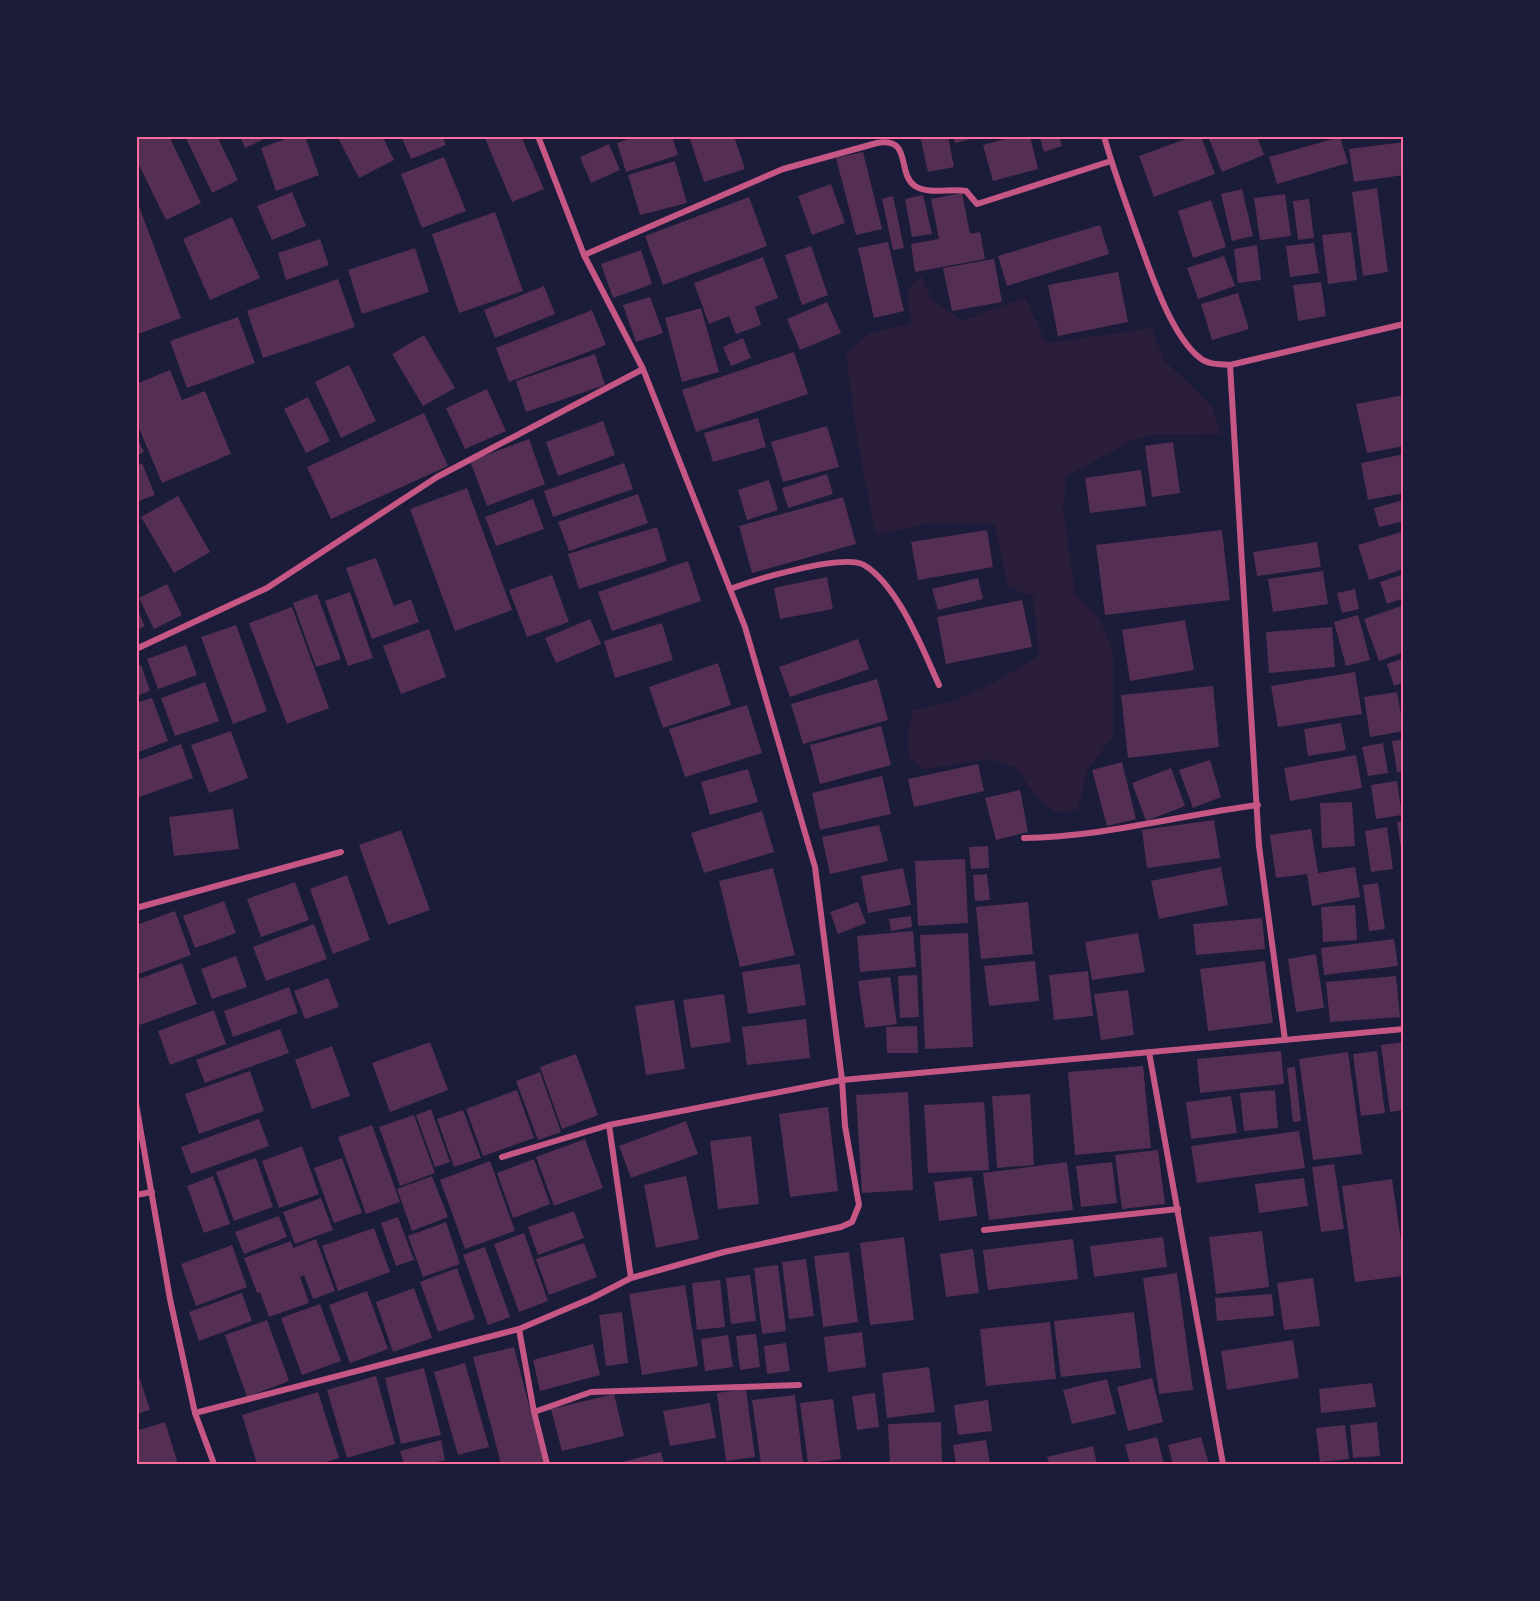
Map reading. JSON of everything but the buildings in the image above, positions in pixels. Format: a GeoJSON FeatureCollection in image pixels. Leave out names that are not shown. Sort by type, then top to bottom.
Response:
{"type":"FeatureCollection","features":[{"type":"Feature","properties":{"kind":"street"},"geometry":{"type":"LineString","coordinates":[[195,1413],[519,1329],[592,1298],[631,1278],[724,1252],[841,1227],[852,1222],[859,1205],[845,1126],[842,1080],[815,867],[745,627],[643,369],[584,255],[538,136]]}},
{"type":"Feature","properties":{"kind":"street"},"geometry":{"type":"LineString","coordinates":[[1104,136],[1156,285],[1177,329],[1200,359],[1210,363],[1230,365],[1404,324]]}},
{"type":"Feature","properties":{"kind":"street"},"geometry":{"type":"LineString","coordinates":[[584,255],[783,169],[888,141],[896,145],[903,157],[908,177],[917,188],[966,191],[977,204],[1111,161]]}},
{"type":"Feature","properties":{"kind":"street"},"geometry":{"type":"LineString","coordinates":[[1230,365],[1259,846],[1286,1040]]}},
{"type":"Feature","properties":{"kind":"street"},"geometry":{"type":"LineString","coordinates":[[136,649],[267,588],[437,477],[643,369]]}},
{"type":"Feature","properties":{"kind":"street"},"geometry":{"type":"LineString","coordinates":[[730,589],[753,580],[839,561],[863,564],[884,581],[915,632],[939,685]]}},
{"type":"Feature","properties":{"kind":"street"},"geometry":{"type":"LineString","coordinates":[[1024,838],[1055,837],[1139,826],[1181,816],[1258,805]]}},
{"type":"Feature","properties":{"kind":"street"},"geometry":{"type":"LineString","coordinates":[[136,908],[341,852]]}},
{"type":"Feature","properties":{"kind":"street"},"geometry":{"type":"LineString","coordinates":[[502,1157],[609,1125],[842,1080],[1404,1029]]}},
{"type":"Feature","properties":{"kind":"street"},"geometry":{"type":"LineString","coordinates":[[1149,1052],[1223,1464]]}},
{"type":"Feature","properties":{"kind":"street"},"geometry":{"type":"LineString","coordinates":[[136,1104],[170,1299],[195,1413],[214,1464]]}},
{"type":"Feature","properties":{"kind":"street"},"geometry":{"type":"LineString","coordinates":[[609,1125],[631,1278]]}},
{"type":"Feature","properties":{"kind":"street"},"geometry":{"type":"LineString","coordinates":[[136,1195],[153,1192]]}},
{"type":"Feature","properties":{"kind":"street"},"geometry":{"type":"LineString","coordinates":[[984,1230],[1178,1209]]}},
{"type":"Feature","properties":{"kind":"street"},"geometry":{"type":"LineString","coordinates":[[519,1329],[534,1412],[547,1464]]}},
{"type":"Feature","properties":{"kind":"street"},"geometry":{"type":"LineString","coordinates":[[534,1412],[591,1392],[799,1385]]}},
{"type":"Feature","properties":{"kind":"shaded area"},"geometry":{"type":"Polygon","coordinates":[[[921,275],[933,301],[963,321],[1025,297],[1046,343],[1152,328],[1164,360],[1211,405],[1221,434],[1153,435],[1135,439],[1067,476],[1063,507],[1075,594],[1100,619],[1113,652],[1113,736],[1087,771],[1078,810],[1056,813],[1037,798],[1016,768],[990,759],[924,769],[909,757],[907,737],[913,710],[953,701],[993,683],[1039,656],[1033,596],[1008,587],[994,523],[929,523],[876,535],[857,438],[846,355],[868,334],[911,323],[907,289],[921,275]]]}}]}
